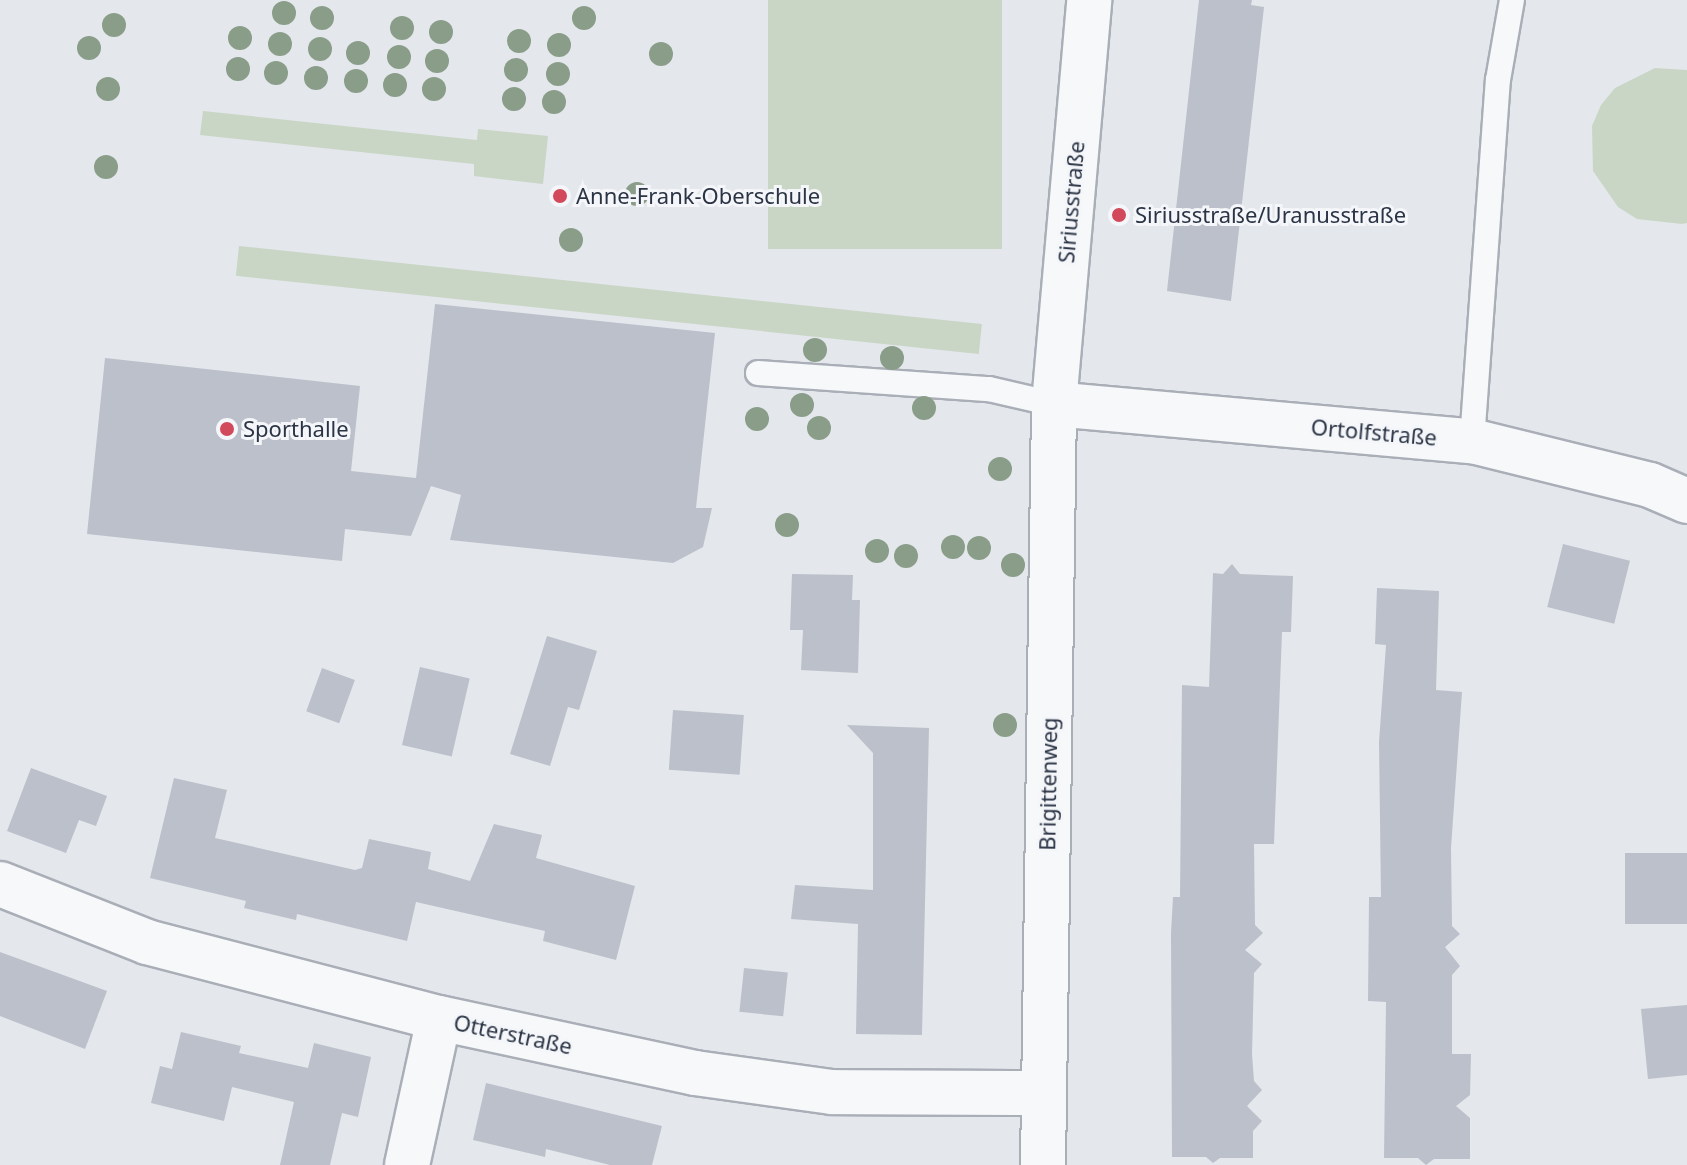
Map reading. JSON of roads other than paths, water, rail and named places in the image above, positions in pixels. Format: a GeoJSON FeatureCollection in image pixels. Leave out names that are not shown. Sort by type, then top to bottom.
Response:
{"type":"FeatureCollection","features":[{"type":"Feature","properties":{"kind":"street","name":"Siriusstraße"},"geometry":{"type":"LineString","coordinates":[[1054,404],[1089,0]]}},
{"type":"Feature","properties":{"kind":"street","name":"Ortolfstraße"},"geometry":{"type":"LineString","coordinates":[[1054,404],[1472,441],[1650,485],[1687,501]]}},
{"type":"Feature","properties":{"kind":"street","name":"Brigittenweg"},"geometry":{"type":"LineString","coordinates":[[1043,1165],[1054,404]]}},
{"type":"Feature","properties":{"kind":"street","name":"Otterstraße"},"geometry":{"type":"LineString","coordinates":[[0,884],[147,942],[439,1018],[760,1085],[832,1092],[1043,1093]]}},
{"type":"Feature","properties":{"kind":"street"},"geometry":{"type":"LineString","coordinates":[[407,1165],[439,1018]]}},
{"type":"Feature","properties":{"kind":"lane"},"geometry":{"type":"LineString","coordinates":[[1472,441],[1498,80],[1512,0]]}},
{"type":"Feature","properties":{"kind":"lane"},"geometry":{"type":"LineString","coordinates":[[758,373],[989,389],[1054,404]]}},
{"type":"Feature","properties":{"kind":"place","name":"Anne-Frank-Oberschule"},"geometry":{"type":"Point","coordinates":[560,196]}},
{"type":"Feature","properties":{"kind":"place","name":"Siriusstraße/Uranusstraße"},"geometry":{"type":"Point","coordinates":[1119,215]}},
{"type":"Feature","properties":{"kind":"place","name":"Sporthalle"},"geometry":{"type":"Point","coordinates":[227,429]}}]}
